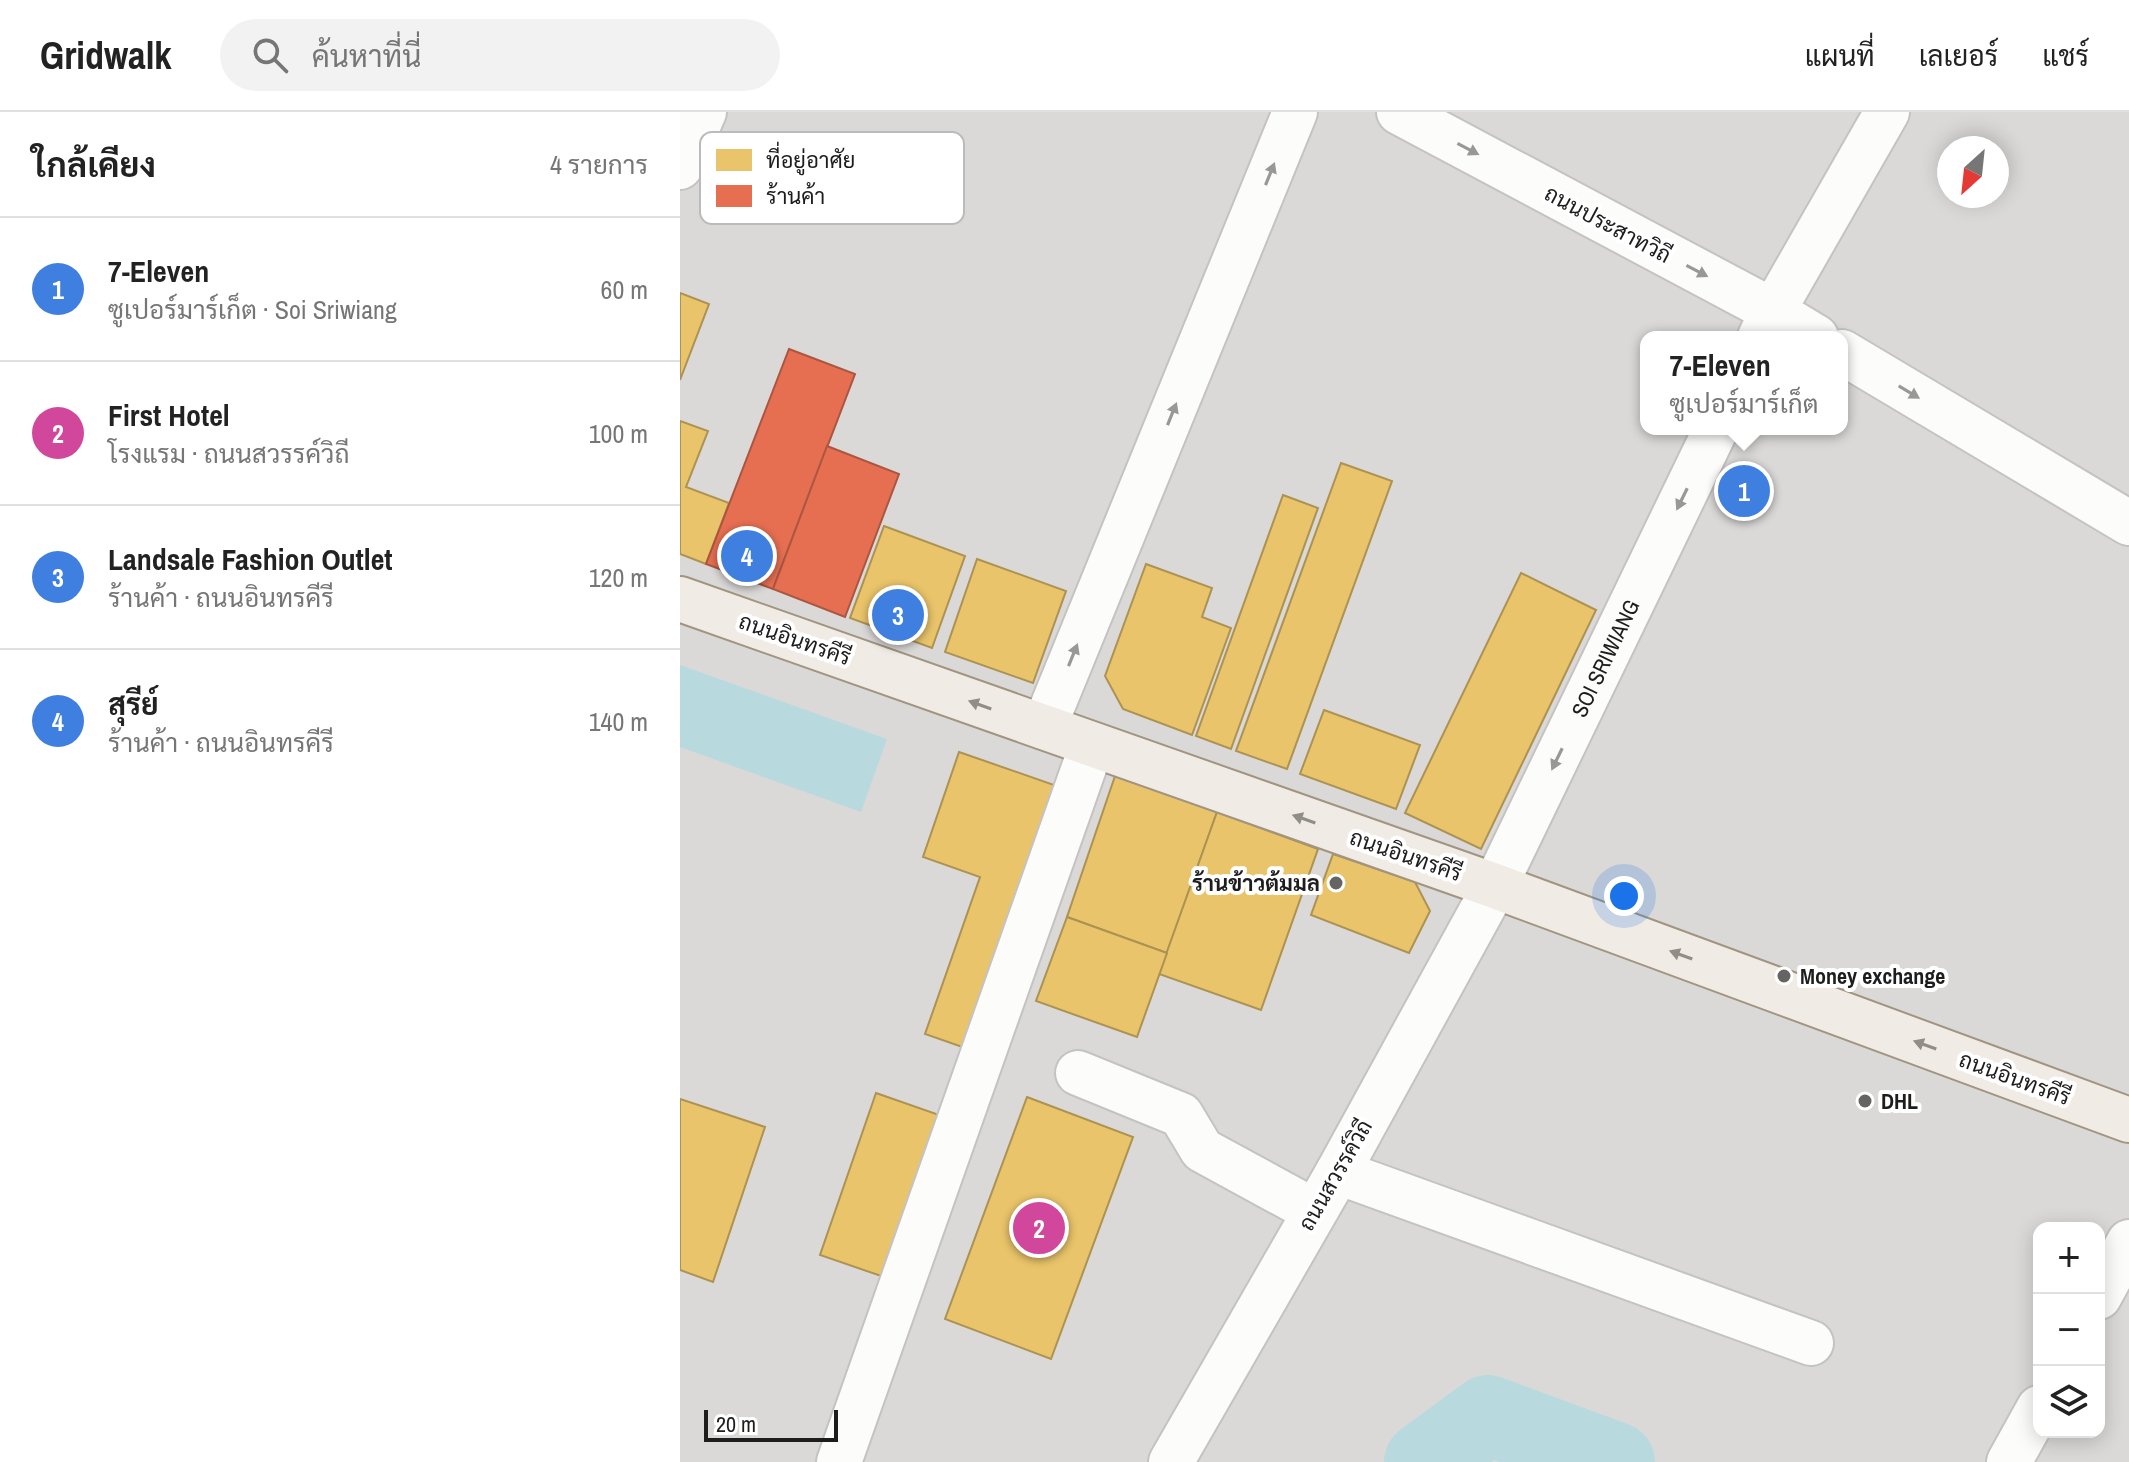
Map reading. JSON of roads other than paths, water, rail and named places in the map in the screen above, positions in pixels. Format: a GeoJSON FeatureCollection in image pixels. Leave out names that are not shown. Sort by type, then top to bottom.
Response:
{"type":"FeatureCollection","features":[{"type":"Feature","properties":{"kind":"main road","name":"ถนนอินทรคีรี"},"geometry":{"type":"LineString","coordinates":[[680,599],[1495,886],[2129,1120]]}},
{"type":"Feature","properties":{"kind":"street"},"geometry":{"type":"LineString","coordinates":[[680,167],[704,112]]}},
{"type":"Feature","properties":{"kind":"street"},"geometry":{"type":"LineString","coordinates":[[1044,727],[1295,112]]}},
{"type":"Feature","properties":{"kind":"street","name":"ถนนประสาทวิถี"},"geometry":{"type":"LineString","coordinates":[[1399,112],[1766,324],[1793,331]]}},
{"type":"Feature","properties":{"kind":"street"},"geometry":{"type":"LineString","coordinates":[[1766,324],[1887,112]]}},
{"type":"Feature","properties":{"kind":"street"},"geometry":{"type":"LineString","coordinates":[[1848,356],[2129,523]]}},
{"type":"Feature","properties":{"kind":"street","name":"SOI SRIWIANG"},"geometry":{"type":"LineString","coordinates":[[1495,886],[1713,435]]}},
{"type":"Feature","properties":{"kind":"street"},"geometry":{"type":"LineString","coordinates":[[839,1462],[1092,745]]}},
{"type":"Feature","properties":{"kind":"street","name":"ถนนสวรรค์วิถี"},"geometry":{"type":"LineString","coordinates":[[1171,1462],[1338,1172],[1495,886]]}},
{"type":"Feature","properties":{"kind":"street"},"geometry":{"type":"LineString","coordinates":[[1078,1073],[1181,1115],[1202,1150],[1314,1211]]}},
{"type":"Feature","properties":{"kind":"street"},"geometry":{"type":"LineString","coordinates":[[1338,1172],[1811,1343]]}},
{"type":"Feature","properties":{"kind":"street"},"geometry":{"type":"LineString","coordinates":[[2009,1462],[2033,1419]]}},
{"type":"Feature","properties":{"kind":"water"},"geometry":{"type":"Polygon","coordinates":[[[680,665],[887,739],[861,812],[680,747],[680,665]]]}},
{"type":"Feature","properties":{"kind":"waterway"},"geometry":{"type":"LineString","coordinates":[[1424,1462],[1488,1415],[1615,1462]]}},
{"type":"Feature","properties":{"kind":"place","name":"7-Eleven"},"geometry":{"type":"Point","coordinates":[1744,491]}},
{"type":"Feature","properties":{"kind":"place","name":"สุรีย์"},"geometry":{"type":"Point","coordinates":[747,556]}},
{"type":"Feature","properties":{"kind":"place","name":"Landsale Fashion Outlet"},"geometry":{"type":"Point","coordinates":[898,615]}},
{"type":"Feature","properties":{"kind":"place","name":"ร้านข้าวต้มมล"},"geometry":{"type":"Point","coordinates":[1336,883]}},
{"type":"Feature","properties":{"kind":"place","name":"Money exchange"},"geometry":{"type":"Point","coordinates":[1784,976]}},
{"type":"Feature","properties":{"kind":"place","name":"DHL"},"geometry":{"type":"Point","coordinates":[1865,1101]}},
{"type":"Feature","properties":{"kind":"place","name":"First Hotel"},"geometry":{"type":"Point","coordinates":[1039,1228]}}]}
